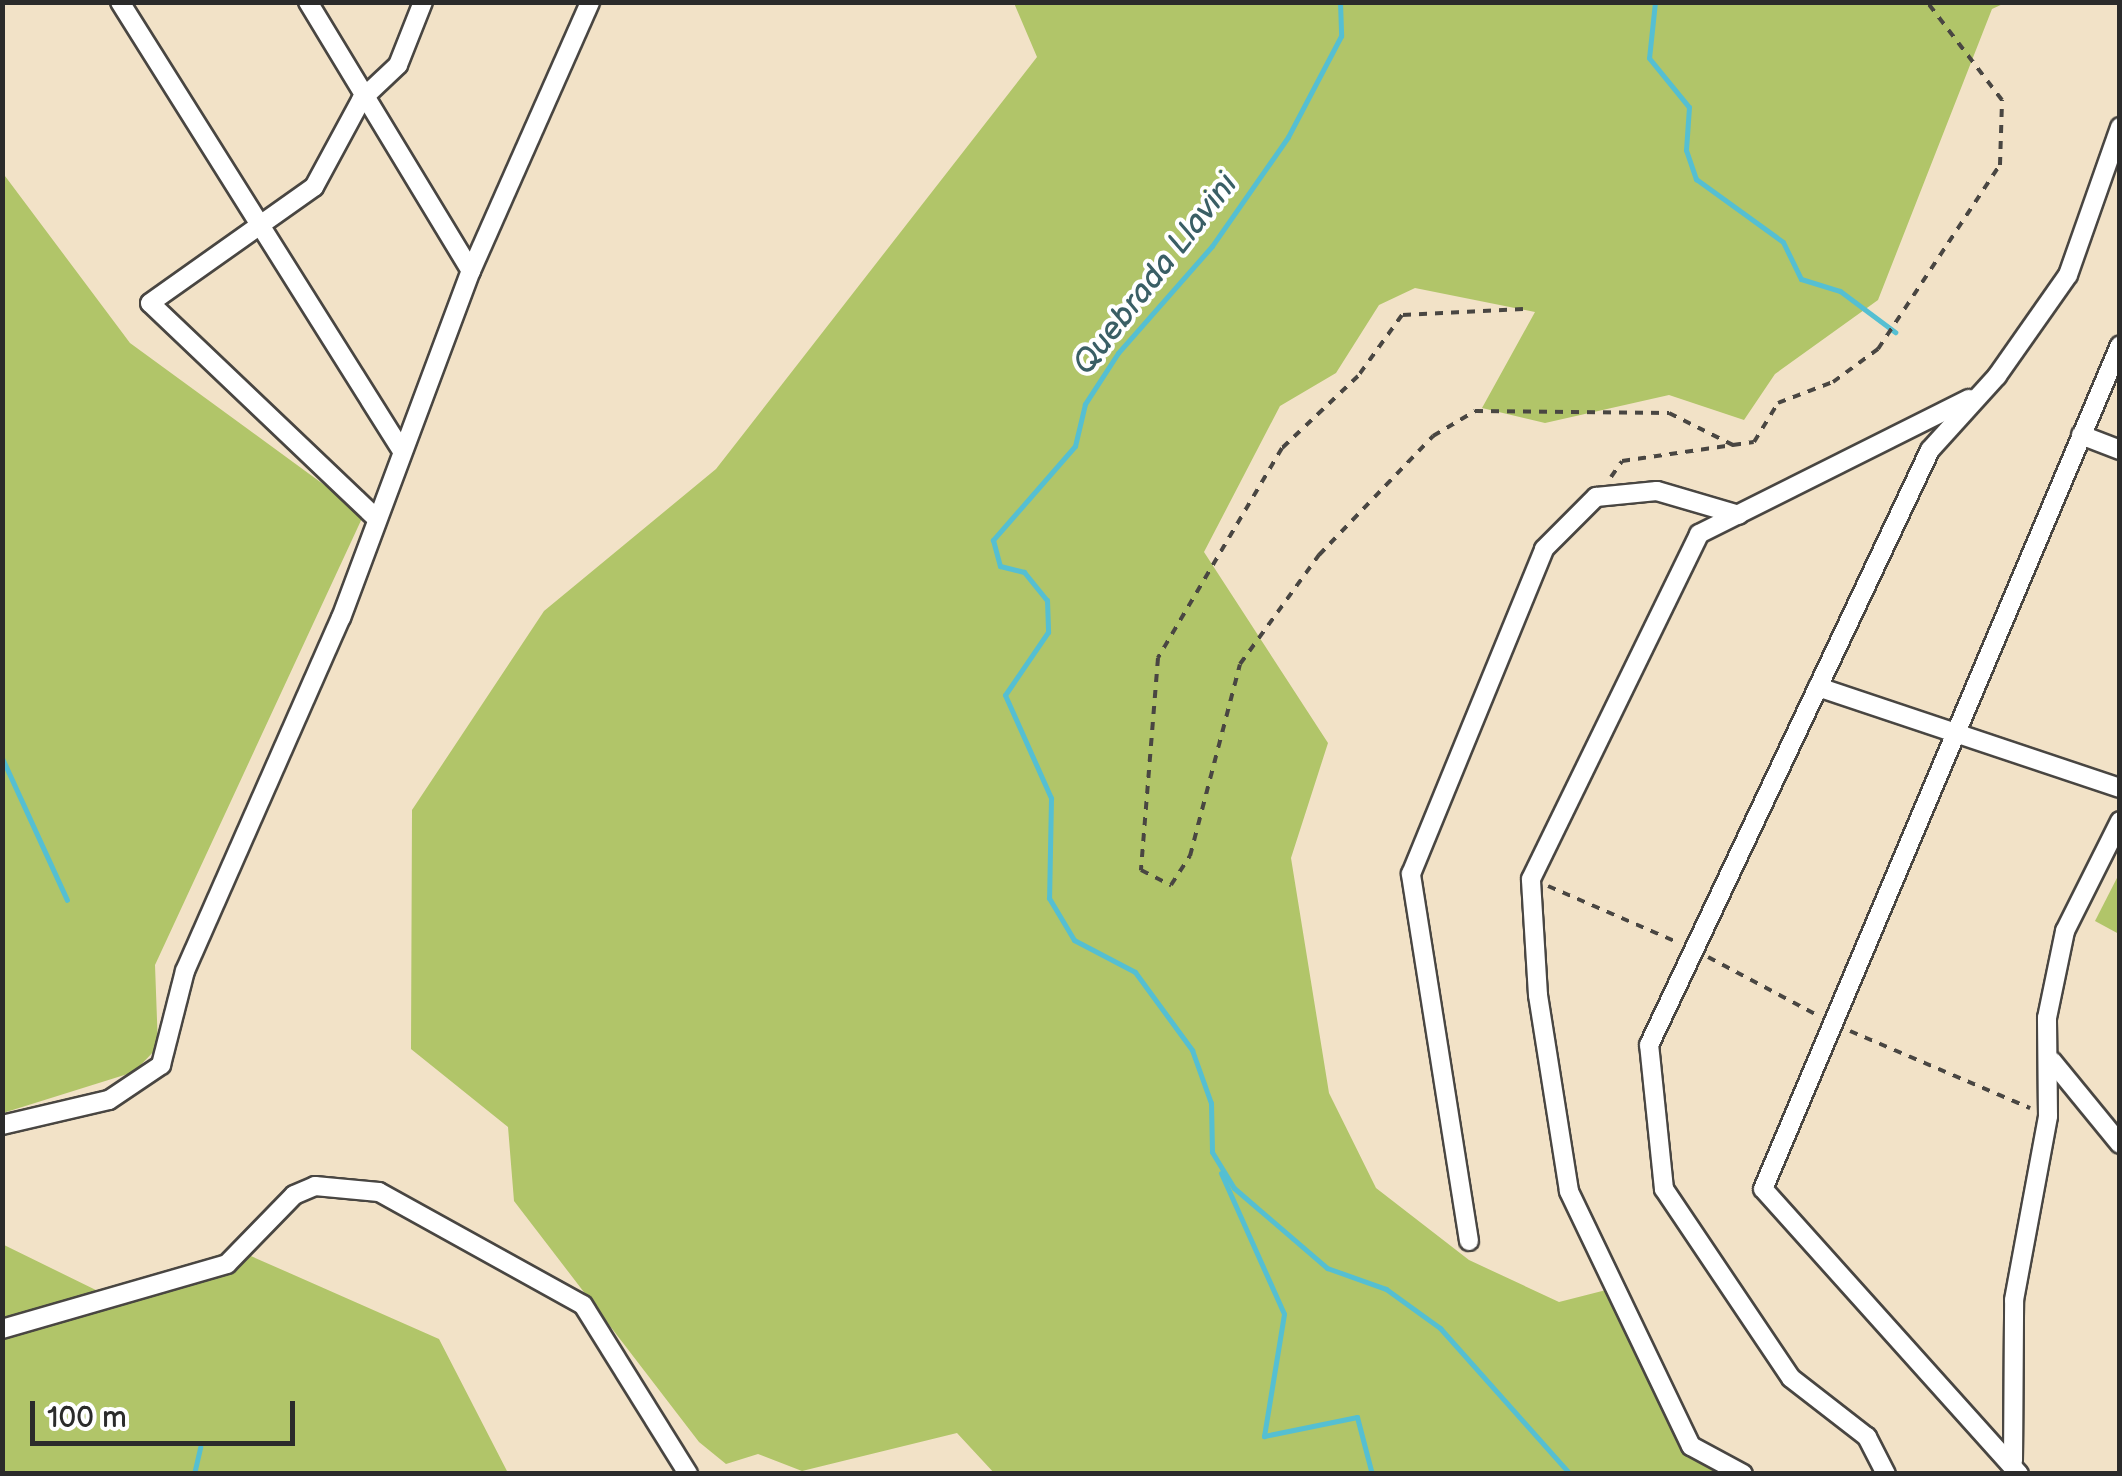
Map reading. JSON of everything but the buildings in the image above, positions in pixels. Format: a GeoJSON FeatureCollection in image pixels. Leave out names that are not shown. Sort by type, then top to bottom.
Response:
{"type":"FeatureCollection","features":[{"type":"Feature","properties":{"kind":"street"},"geometry":{"type":"LineString","coordinates":[[120,2],[257,229],[402,451]]}},
{"type":"Feature","properties":{"kind":"street"},"geometry":{"type":"LineString","coordinates":[[308,2],[361,100],[471,272]]}},
{"type":"Feature","properties":{"kind":"street"},"geometry":{"type":"LineString","coordinates":[[377,519],[150,303],[314,187],[361,100],[398,65],[423,2]]}},
{"type":"Feature","properties":{"kind":"street"},"geometry":{"type":"LineString","coordinates":[[2,1125],[109,1100],[161,1065],[185,971],[302,714],[471,272],[590,2]]}},
{"type":"Feature","properties":{"kind":"street"},"geometry":{"type":"LineString","coordinates":[[1886,1474],[1868,1436],[1791,1378],[1664,1189],[1648,1045],[1930,450],[1983,392],[2068,275],[2120,127]]}},
{"type":"Feature","properties":{"kind":"street"},"geometry":{"type":"LineString","coordinates":[[2015,1469],[1763,1189],[2120,345]]}},
{"type":"Feature","properties":{"kind":"street"},"geometry":{"type":"LineString","coordinates":[[1743,1474],[1691,1446],[1568,1191],[1538,996],[1531,879],[1699,534],[1983,392]]}},
{"type":"Feature","properties":{"kind":"street"},"geometry":{"type":"LineString","coordinates":[[2081,435],[2120,450]]}},
{"type":"Feature","properties":{"kind":"street"},"geometry":{"type":"LineString","coordinates":[[1469,1241],[1411,874],[1544,549],[1596,497],[1657,491],[1739,515]]}},
{"type":"Feature","properties":{"kind":"street"},"geometry":{"type":"LineString","coordinates":[[1818,688],[2120,788]]}},
{"type":"Feature","properties":{"kind":"street"},"geometry":{"type":"LineString","coordinates":[[2015,1469],[2014,1300],[2048,1116],[2052,1061],[2047,1018],[2065,931],[2120,821]]}},
{"type":"Feature","properties":{"kind":"street"},"geometry":{"type":"LineString","coordinates":[[2052,1061],[2120,1144]]}},
{"type":"Feature","properties":{"kind":"street"},"geometry":{"type":"LineString","coordinates":[[2,1329],[227,1264],[294,1195],[316,1186],[362,1188],[464,1232],[583,1304],[688,1474]]}},
{"type":"Feature","properties":{"kind":"path"},"geometry":{"type":"LineString","coordinates":[[1596,497],[1622,461],[1754,442],[1778,403],[1833,382],[1878,349],[2000,164],[2002,100],[1927,2]]}},
{"type":"Feature","properties":{"kind":"path"},"geometry":{"type":"LineString","coordinates":[[1523,309],[1402,315],[1358,376],[1282,448],[1158,658],[1141,870],[1171,885],[1190,856],[1240,664],[1319,554],[1432,436],[1475,411],[1669,413],[1735,446]]}},
{"type":"Feature","properties":{"kind":"path"},"geometry":{"type":"LineString","coordinates":[[1531,879],[1694,950],[1831,1022],[2048,1116]]}},
{"type":"Feature","properties":{"kind":"green space"},"geometry":{"type":"Polygon","coordinates":[[[1014,3],[2005,3],[1992,9],[1878,300],[1775,374],[1744,420],[1669,395],[1545,423],[1482,408],[1535,312],[1415,288],[1379,305],[1336,373],[1280,406],[1204,552],[1328,743],[1291,858],[1329,1093],[1376,1188],[1469,1260],[1559,1302],[1614,1288],[1684,1435],[1742,1473],[995,1474],[957,1433],[802,1471],[758,1454],[726,1464],[699,1442],[514,1201],[508,1127],[411,1049],[412,810],[544,611],[716,469],[1037,57],[1014,3]]]}},
{"type":"Feature","properties":{"kind":"green space"},"geometry":{"type":"Polygon","coordinates":[[[2,172],[130,343],[364,514],[155,965],[158,1047],[134,1072],[3,1113],[2,172]]]}},
{"type":"Feature","properties":{"kind":"green space"},"geometry":{"type":"Polygon","coordinates":[[[2119,874],[2120,934],[2095,921],[2119,874]]]}},
{"type":"Feature","properties":{"kind":"green space"},"geometry":{"type":"Polygon","coordinates":[[[2,1244],[104,1294],[235,1249],[439,1339],[508,1473],[3,1473],[2,1244]]]}},
{"type":"Feature","properties":{"kind":"waterway","name":"Quebrada Llavini"},"geometry":{"type":"LineString","coordinates":[[1340,2],[1341,36],[1288,137],[1212,246],[1118,353],[1085,404],[1075,446],[993,540],[1000,566],[1024,572],[1047,600],[1048,632],[1005,695],[1051,798],[1049,898],[1074,940],[1135,972],[1192,1050],[1211,1103],[1212,1152],[1234,1188],[1327,1268],[1386,1289],[1440,1328],[1570,1474]]}},
{"type":"Feature","properties":{"kind":"waterway"},"geometry":{"type":"LineString","coordinates":[[1655,2],[1649,58],[1689,107],[1686,150],[1696,179],[1783,242],[1801,279],[1840,291],[1895,332]]}},
{"type":"Feature","properties":{"kind":"waterway"},"geometry":{"type":"LineString","coordinates":[[2,758],[67,900]]}},
{"type":"Feature","properties":{"kind":"waterway"},"geometry":{"type":"LineString","coordinates":[[1221,1173],[1284,1314],[1264,1436],[1357,1417],[1372,1474]]}},
{"type":"Feature","properties":{"kind":"waterway"},"geometry":{"type":"LineString","coordinates":[[194,1474],[200,1447]]}}]}
